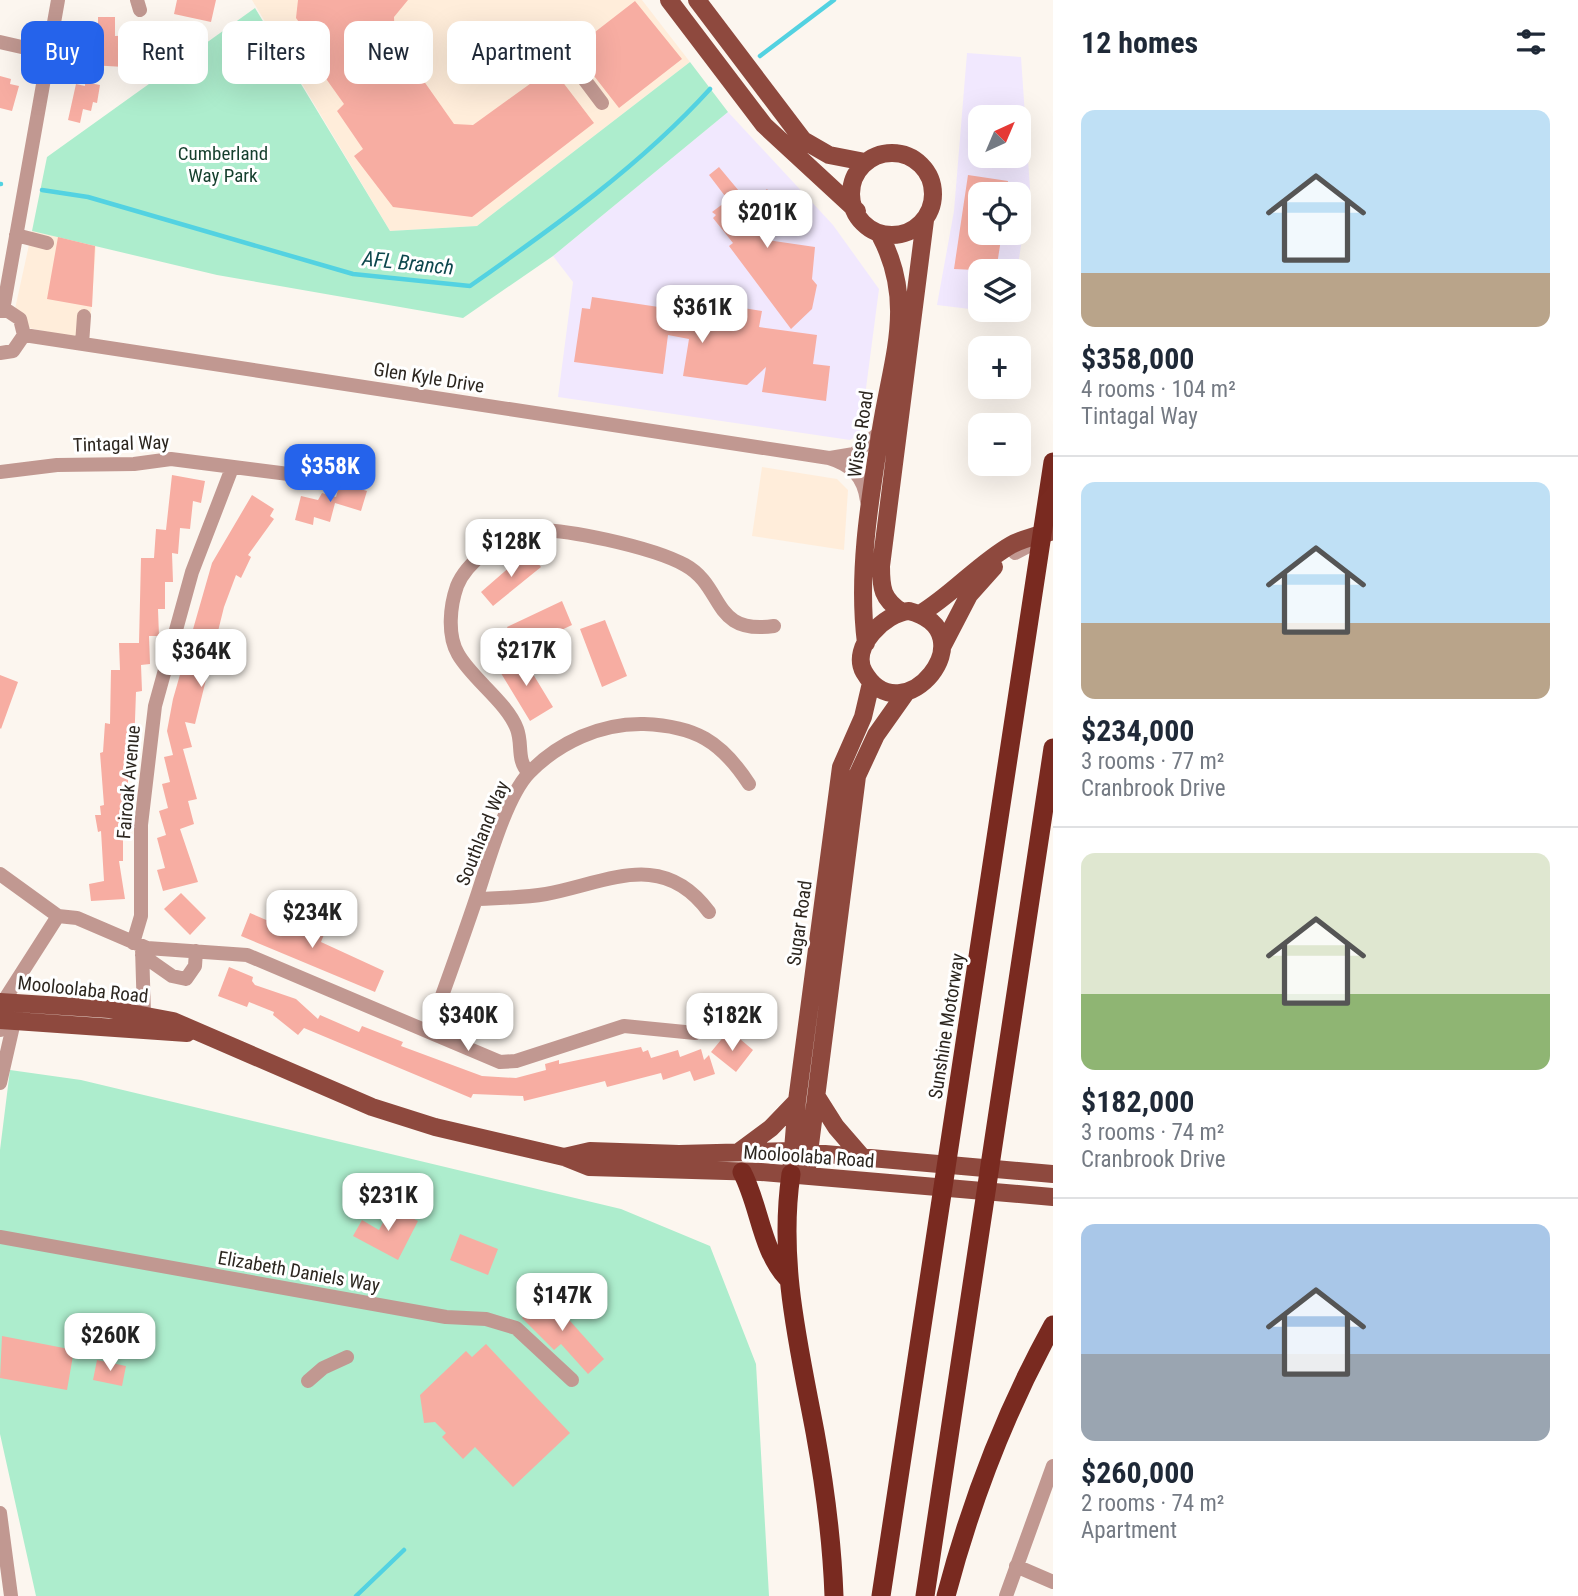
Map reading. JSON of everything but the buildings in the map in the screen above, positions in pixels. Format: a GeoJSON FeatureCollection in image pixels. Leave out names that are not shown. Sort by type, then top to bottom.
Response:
{"type":"FeatureCollection","features":[{"type":"Feature","properties":{"kind":"highway","name":"Sunshine Motorway"},"geometry":{"type":"LineString","coordinates":[[881,1596],[1038,576],[1053,462]]}},
{"type":"Feature","properties":{"kind":"highway"},"geometry":{"type":"LineString","coordinates":[[925,1596],[1053,748]]}},
{"type":"Feature","properties":{"kind":"highway"},"geometry":{"type":"LineString","coordinates":[[741,1172],[754,1197],[774,1264],[788,1279]]}},
{"type":"Feature","properties":{"kind":"highway"},"geometry":{"type":"LineString","coordinates":[[798,1175],[786,1224],[788,1279],[822,1472],[830,1530],[834,1596]]}},
{"type":"Feature","properties":{"kind":"highway"},"geometry":{"type":"LineString","coordinates":[[946,1596],[982,1477],[1010,1409],[1053,1325]]}},
{"type":"Feature","properties":{"kind":"main road"},"geometry":{"type":"LineString","coordinates":[[669,0],[764,125],[857,211],[870,229],[880,235],[908,234],[925,220],[932,192],[923,167],[914,157],[901,152],[887,152],[865,162],[829,155],[803,140],[780,114],[697,0]]}},
{"type":"Feature","properties":{"kind":"main road"},"geometry":{"type":"LineString","coordinates":[[857,211],[852,188],[865,162]]}},
{"type":"Feature","properties":{"kind":"main road","name":"Wises Road"},"geometry":{"type":"LineString","coordinates":[[911,613],[889,604],[881,591],[881,566],[925,220]]}},
{"type":"Feature","properties":{"kind":"main road","name":"Wises Road"},"geometry":{"type":"LineString","coordinates":[[866,643],[861,605],[869,519],[900,320],[898,276],[880,235]]}},
{"type":"Feature","properties":{"kind":"main road"},"geometry":{"type":"LineString","coordinates":[[1015,553],[990,570],[969,595],[943,645],[932,674],[919,687],[905,694],[887,693],[871,683],[862,668],[866,643],[888,618],[938,603],[981,565],[1014,543],[1053,532]]}},
{"type":"Feature","properties":{"kind":"main road"},"geometry":{"type":"LineString","coordinates":[[911,613],[933,621],[941,633],[943,645]]}},
{"type":"Feature","properties":{"kind":"main road","name":"Sugar Road"},"geometry":{"type":"LineString","coordinates":[[798,1175],[800,1151],[797,1101],[841,767],[863,718],[871,683]]}},
{"type":"Feature","properties":{"kind":"main road","name":"Sugar Road"},"geometry":{"type":"LineString","coordinates":[[800,1151],[817,1097],[858,776],[876,734],[905,694]]}},
{"type":"Feature","properties":{"kind":"main road","name":"Mooloolaba Road"},"geometry":{"type":"LineString","coordinates":[[5,1014],[109,1009],[173,1021],[372,1107],[435,1128],[564,1157],[589,1167],[798,1175],[1053,1197]]}},
{"type":"Feature","properties":{"kind":"main road","name":"Mooloolaba Road"},"geometry":{"type":"LineString","coordinates":[[5,1014],[201,1034]]}},
{"type":"Feature","properties":{"kind":"main road"},"geometry":{"type":"LineString","coordinates":[[817,1097],[836,1127],[862,1157]]}},
{"type":"Feature","properties":{"kind":"main road"},"geometry":{"type":"LineString","coordinates":[[740,1151],[771,1128],[797,1101]]}},
{"type":"Feature","properties":{"kind":"main road","name":"Mooloolaba Road"},"geometry":{"type":"LineString","coordinates":[[564,1157],[590,1151],[680,1154],[800,1151],[1053,1174]]}},
{"type":"Feature","properties":{"kind":"street"},"geometry":{"type":"LineString","coordinates":[[54,21],[58,0]]}},
{"type":"Feature","properties":{"kind":"street"},"geometry":{"type":"LineString","coordinates":[[0,42],[21,47]]}},
{"type":"Feature","properties":{"kind":"street"},"geometry":{"type":"LineString","coordinates":[[0,353],[13,351],[24,335],[20,319],[1,311],[43,84]]}},
{"type":"Feature","properties":{"kind":"street"},"geometry":{"type":"LineString","coordinates":[[588,84],[602,103]]}},
{"type":"Feature","properties":{"kind":"street"},"geometry":{"type":"LineString","coordinates":[[16,235],[47,243]]}},
{"type":"Feature","properties":{"kind":"street"},"geometry":{"type":"LineString","coordinates":[[82,344],[84,316]]}},
{"type":"Feature","properties":{"kind":"street","name":"Glen Kyle Drive"},"geometry":{"type":"LineString","coordinates":[[24,335],[829,458]]}},
{"type":"Feature","properties":{"kind":"street"},"geometry":{"type":"LineString","coordinates":[[829,458],[855,454],[881,431]]}},
{"type":"Feature","properties":{"kind":"street"},"geometry":{"type":"LineString","coordinates":[[829,458],[841,462],[860,476],[866,489],[869,519]]}},
{"type":"Feature","properties":{"kind":"street","name":"Tintagal Way"},"geometry":{"type":"LineString","coordinates":[[0,472],[57,465],[134,464],[163,459],[328,480]]}},
{"type":"Feature","properties":{"kind":"street","name":"Fairoak Avenue"},"geometry":{"type":"LineString","coordinates":[[144,1014],[139,948],[141,825],[155,706],[192,572],[232,468]]}},
{"type":"Feature","properties":{"kind":"street"},"geometry":{"type":"LineString","coordinates":[[528,774],[521,762],[515,726],[461,659],[452,631],[453,604],[460,579],[502,541],[522,532],[551,531],[617,543],[674,560],[697,574],[728,617],[755,629],[774,626]]}},
{"type":"Feature","properties":{"kind":"street"},"geometry":{"type":"LineString","coordinates":[[1015,553],[1053,532]]}},
{"type":"Feature","properties":{"kind":"street","name":"Southland Way"},"geometry":{"type":"LineString","coordinates":[[429,1032],[503,823],[528,774],[562,747],[583,735],[633,724],[657,725],[697,733],[716,744],[733,759],[749,784]]}},
{"type":"Feature","properties":{"kind":"street"},"geometry":{"type":"LineString","coordinates":[[476,899],[548,894],[631,873],[685,885],[709,912]]}},
{"type":"Feature","properties":{"kind":"street"},"geometry":{"type":"LineString","coordinates":[[0,874],[58,916],[77,918],[139,948],[172,976],[186,979],[195,967],[197,951]]}},
{"type":"Feature","properties":{"kind":"street"},"geometry":{"type":"LineString","coordinates":[[0,1083],[5,1014],[13,984],[58,916]]}},
{"type":"Feature","properties":{"kind":"street"},"geometry":{"type":"LineString","coordinates":[[139,948],[247,956],[505,1062],[624,1027],[695,1033]]}},
{"type":"Feature","properties":{"kind":"street","name":"Elizabeth Daniels Way"},"geometry":{"type":"LineString","coordinates":[[0,1237],[446,1317],[486,1319],[516,1328],[572,1380]]}},
{"type":"Feature","properties":{"kind":"street"},"geometry":{"type":"LineString","coordinates":[[308,1381],[323,1368],[347,1357]]}},
{"type":"Feature","properties":{"kind":"street"},"geometry":{"type":"LineString","coordinates":[[1006,1596],[1053,1466]]}},
{"type":"Feature","properties":{"kind":"street"},"geometry":{"type":"LineString","coordinates":[[0,1513],[12,1596]]}},
{"type":"Feature","properties":{"kind":"street"},"geometry":{"type":"LineString","coordinates":[[1016,1566],[1053,1582]]}},
{"type":"Feature","properties":{"kind":"shaded area"},"geometry":{"type":"Polygon","coordinates":[[[252,0],[642,0],[690,62],[477,226],[390,231],[302,84],[330,84],[330,21],[265,21],[252,0]]]}},
{"type":"Feature","properties":{"kind":"shaded area"},"geometry":{"type":"Polygon","coordinates":[[[967,53],[1021,57],[1024,105],[968,105],[968,168],[1029,168],[1030,182],[968,182],[968,245],[1021,245],[1019,259],[968,259],[968,309],[937,305],[954,211],[967,53]]]}},
{"type":"Feature","properties":{"kind":"shaded area"},"geometry":{"type":"Polygon","coordinates":[[[728,112],[833,225],[879,289],[860,434],[850,440],[558,397],[573,282],[553,256],[728,112]]]}},
{"type":"Feature","properties":{"kind":"shaded area"},"geometry":{"type":"Polygon","coordinates":[[[32,231],[96,246],[89,340],[29,328],[15,309],[32,231]]]}},
{"type":"Feature","properties":{"kind":"shaded area"},"geometry":{"type":"Polygon","coordinates":[[[762,467],[837,479],[848,490],[844,550],[752,536],[762,467]]]}},
{"type":"Feature","properties":{"kind":"green space","name":"Cumberland Way Park"},"geometry":{"type":"Polygon","coordinates":[[[255,8],[263,21],[237,21],[255,8]]]}},
{"type":"Feature","properties":{"kind":"green space","name":"Cumberland Way Park"},"geometry":{"type":"Polygon","coordinates":[[[222,32],[222,84],[301,84],[390,231],[477,226],[690,62],[728,112],[553,256],[463,318],[217,275],[32,231],[47,157],[149,84],[208,84],[208,42],[222,32]]]}},
{"type":"Feature","properties":{"kind":"green space"},"geometry":{"type":"Polygon","coordinates":[[[10,1070],[81,1080],[621,1209],[710,1246],[756,1364],[769,1596],[36,1596],[0,1434],[0,1150],[10,1070]]]}},
{"type":"Feature","properties":{"kind":"waterway","name":"AFL Branch"},"geometry":{"type":"LineString","coordinates":[[760,56],[834,0]]}},
{"type":"Feature","properties":{"kind":"waterway","name":"AFL Branch"},"geometry":{"type":"LineString","coordinates":[[42,190],[88,197],[353,274],[470,286],[596,194],[655,144],[710,89]]}},
{"type":"Feature","properties":{"kind":"waterway"},"geometry":{"type":"LineString","coordinates":[[356,1596],[404,1550]]}}]}
